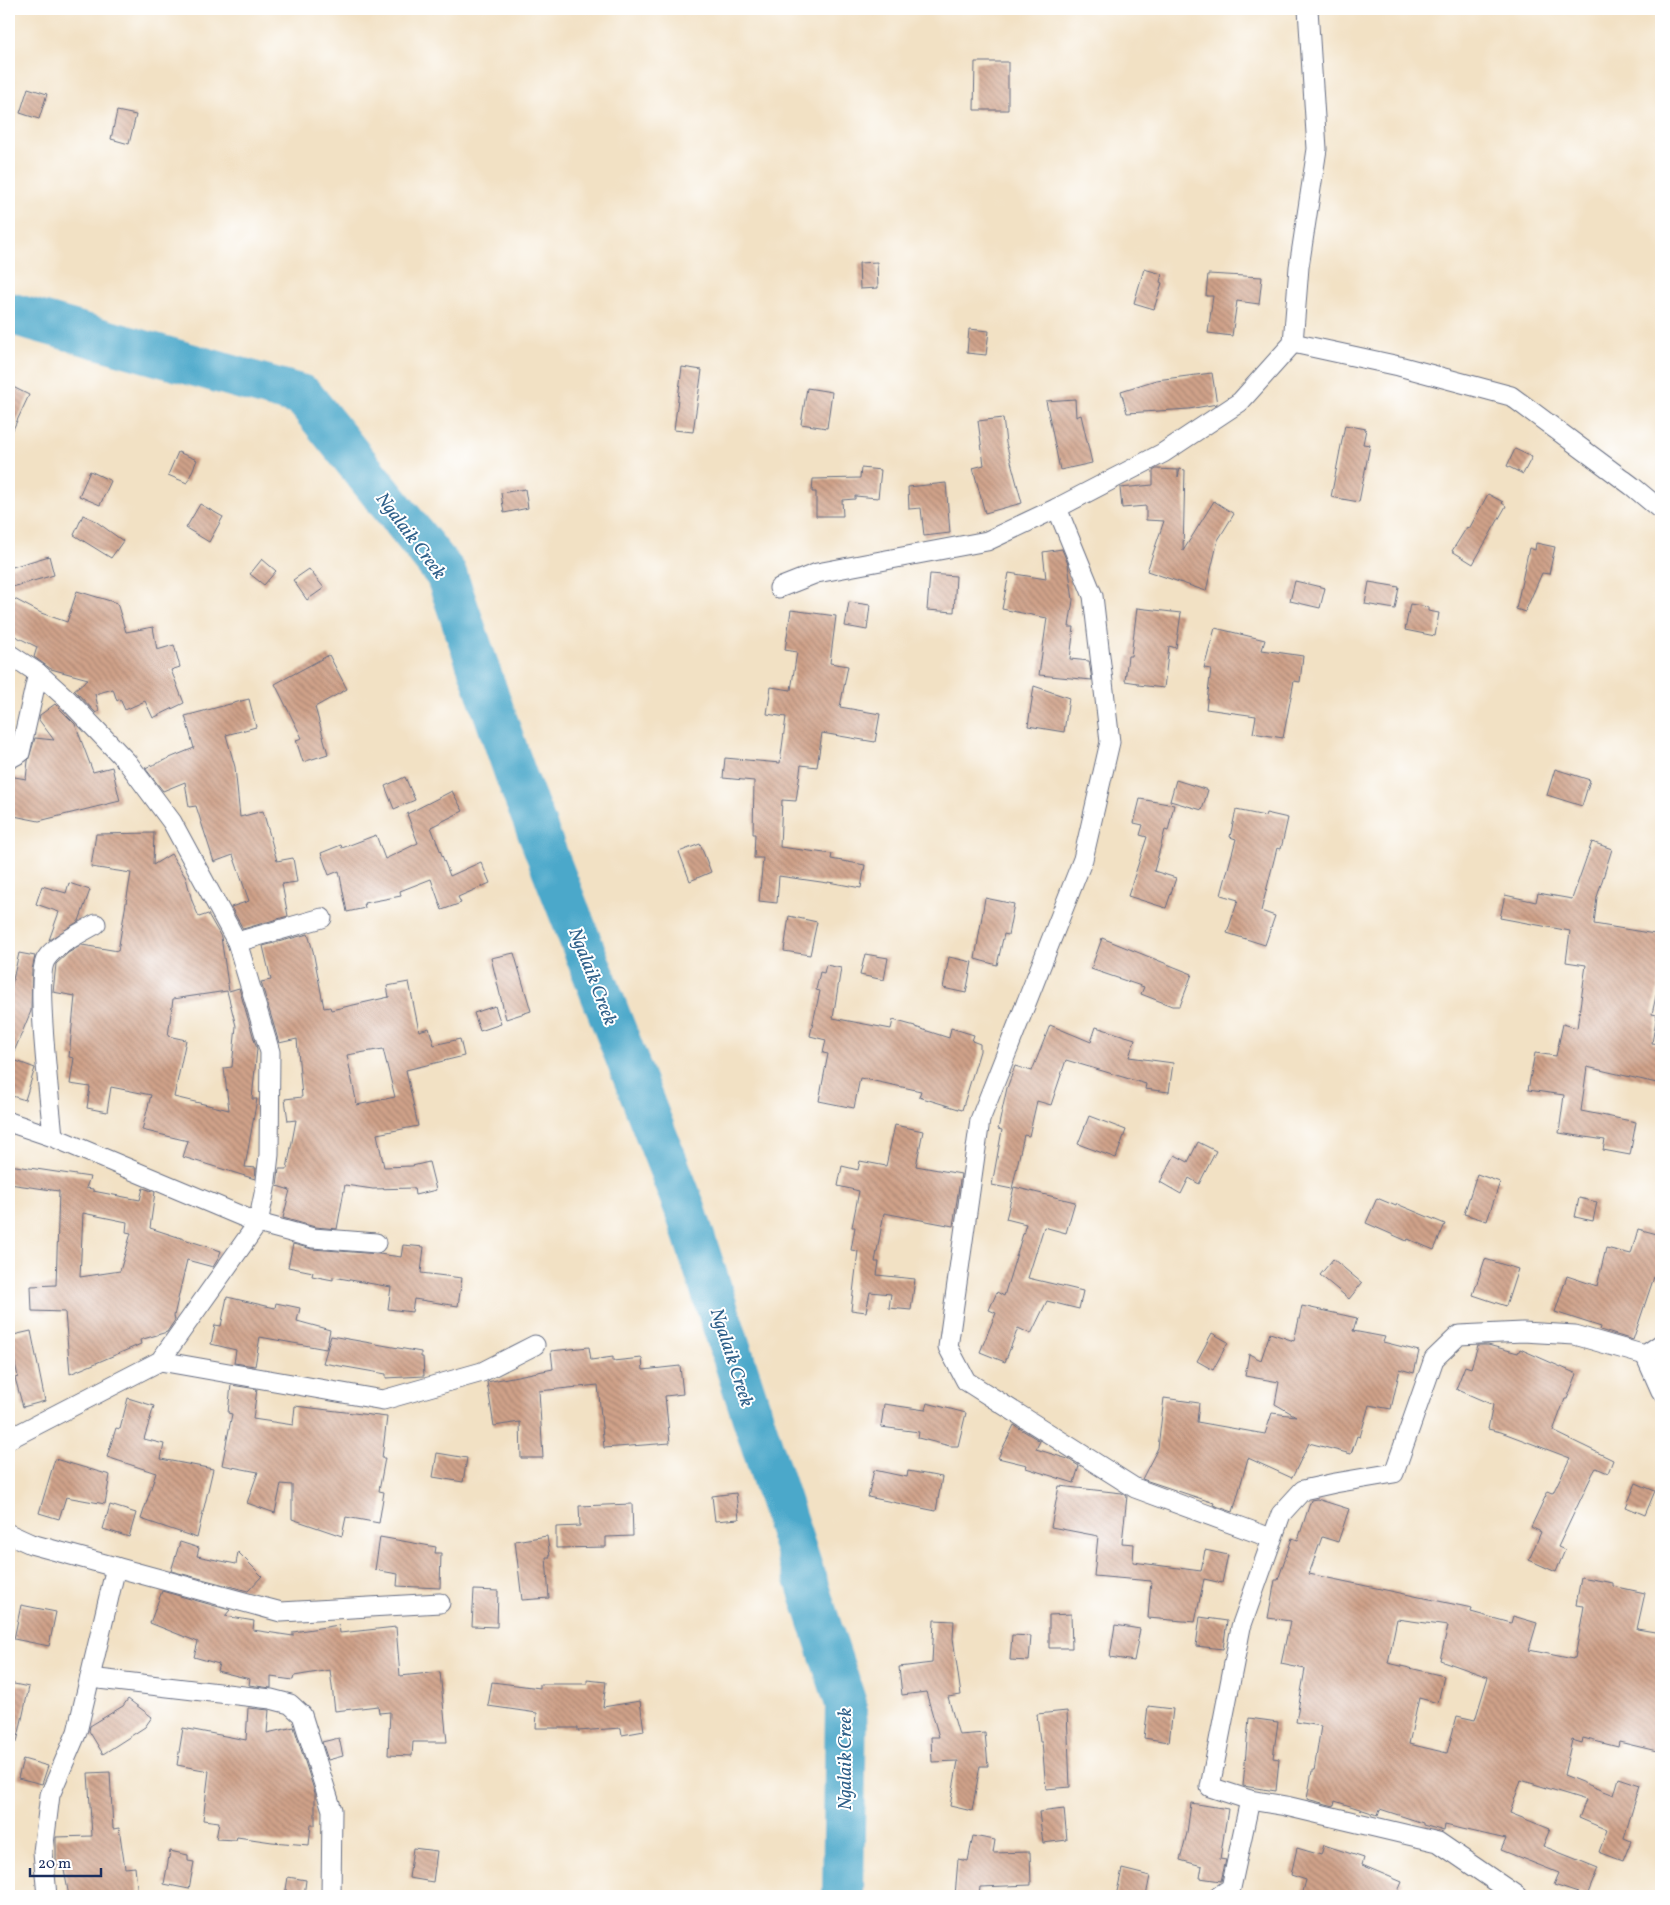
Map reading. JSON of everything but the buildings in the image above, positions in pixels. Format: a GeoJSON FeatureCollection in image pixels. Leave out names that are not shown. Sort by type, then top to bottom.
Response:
{"type":"FeatureCollection","features":[{"type":"Feature","properties":{"kind":"street"},"geometry":{"type":"LineString","coordinates":[[779,588],[817,573],[987,540],[1057,508],[1163,453],[1240,402],[1293,343],[1299,267],[1318,149],[1308,9]]}},
{"type":"Feature","properties":{"kind":"street"},"geometry":{"type":"LineString","coordinates":[[1293,343],[1399,366],[1511,396],[1632,486],[1661,510]]}},
{"type":"Feature","properties":{"kind":"street"},"geometry":{"type":"LineString","coordinates":[[1057,508],[1093,596],[1110,742],[1083,859],[980,1120],[948,1347],[966,1381],[1135,1488],[1271,1538]]}},
{"type":"Feature","properties":{"kind":"street"},"geometry":{"type":"LineString","coordinates":[[9,654],[38,673],[67,699],[128,763],[167,815],[238,942],[270,1052],[269,1155],[258,1223],[160,1361],[9,1439]]}},
{"type":"Feature","properties":{"kind":"street"},"geometry":{"type":"LineString","coordinates":[[9,759],[20,753],[38,673]]}},
{"type":"Feature","properties":{"kind":"street"},"geometry":{"type":"LineString","coordinates":[[238,942],[322,918]]}},
{"type":"Feature","properties":{"kind":"street"},"geometry":{"type":"LineString","coordinates":[[53,1137],[42,975],[46,959],[51,954],[61,945],[96,924]]}},
{"type":"Feature","properties":{"kind":"street"},"geometry":{"type":"LineString","coordinates":[[9,1122],[53,1137],[258,1223],[313,1238],[376,1243]]}},
{"type":"Feature","properties":{"kind":"street"},"geometry":{"type":"LineString","coordinates":[[1517,1896],[1438,1842],[1286,1806],[1250,1800],[1210,1786],[1241,1627],[1281,1514],[1303,1490],[1394,1473],[1434,1359],[1459,1335],[1523,1332],[1575,1335],[1646,1355]]}},
{"type":"Feature","properties":{"kind":"street"},"geometry":{"type":"LineString","coordinates":[[1646,1355],[1661,1344]]}},
{"type":"Feature","properties":{"kind":"street"},"geometry":{"type":"LineString","coordinates":[[160,1361],[383,1400],[482,1372],[535,1345]]}},
{"type":"Feature","properties":{"kind":"street"},"geometry":{"type":"LineString","coordinates":[[1646,1355],[1661,1392]]}},
{"type":"Feature","properties":{"kind":"street"},"geometry":{"type":"LineString","coordinates":[[9,1534],[31,1544],[281,1612],[440,1604]]}},
{"type":"Feature","properties":{"kind":"street"},"geometry":{"type":"LineString","coordinates":[[47,1896],[43,1852],[50,1795],[77,1732],[116,1567]]}},
{"type":"Feature","properties":{"kind":"street"},"geometry":{"type":"LineString","coordinates":[[90,1678],[270,1699],[290,1704],[302,1715],[332,1810],[331,1896]]}},
{"type":"Feature","properties":{"kind":"street"},"geometry":{"type":"LineString","coordinates":[[1220,1896],[1231,1888],[1250,1800]]}},
{"type":"Feature","properties":{"kind":"waterway","name":"Ngalaik Creek"},"geometry":{"type":"LineString","coordinates":[[9,313],[303,396],[446,574],[515,773],[684,1206],[846,1704],[843,1896]]}}]}
